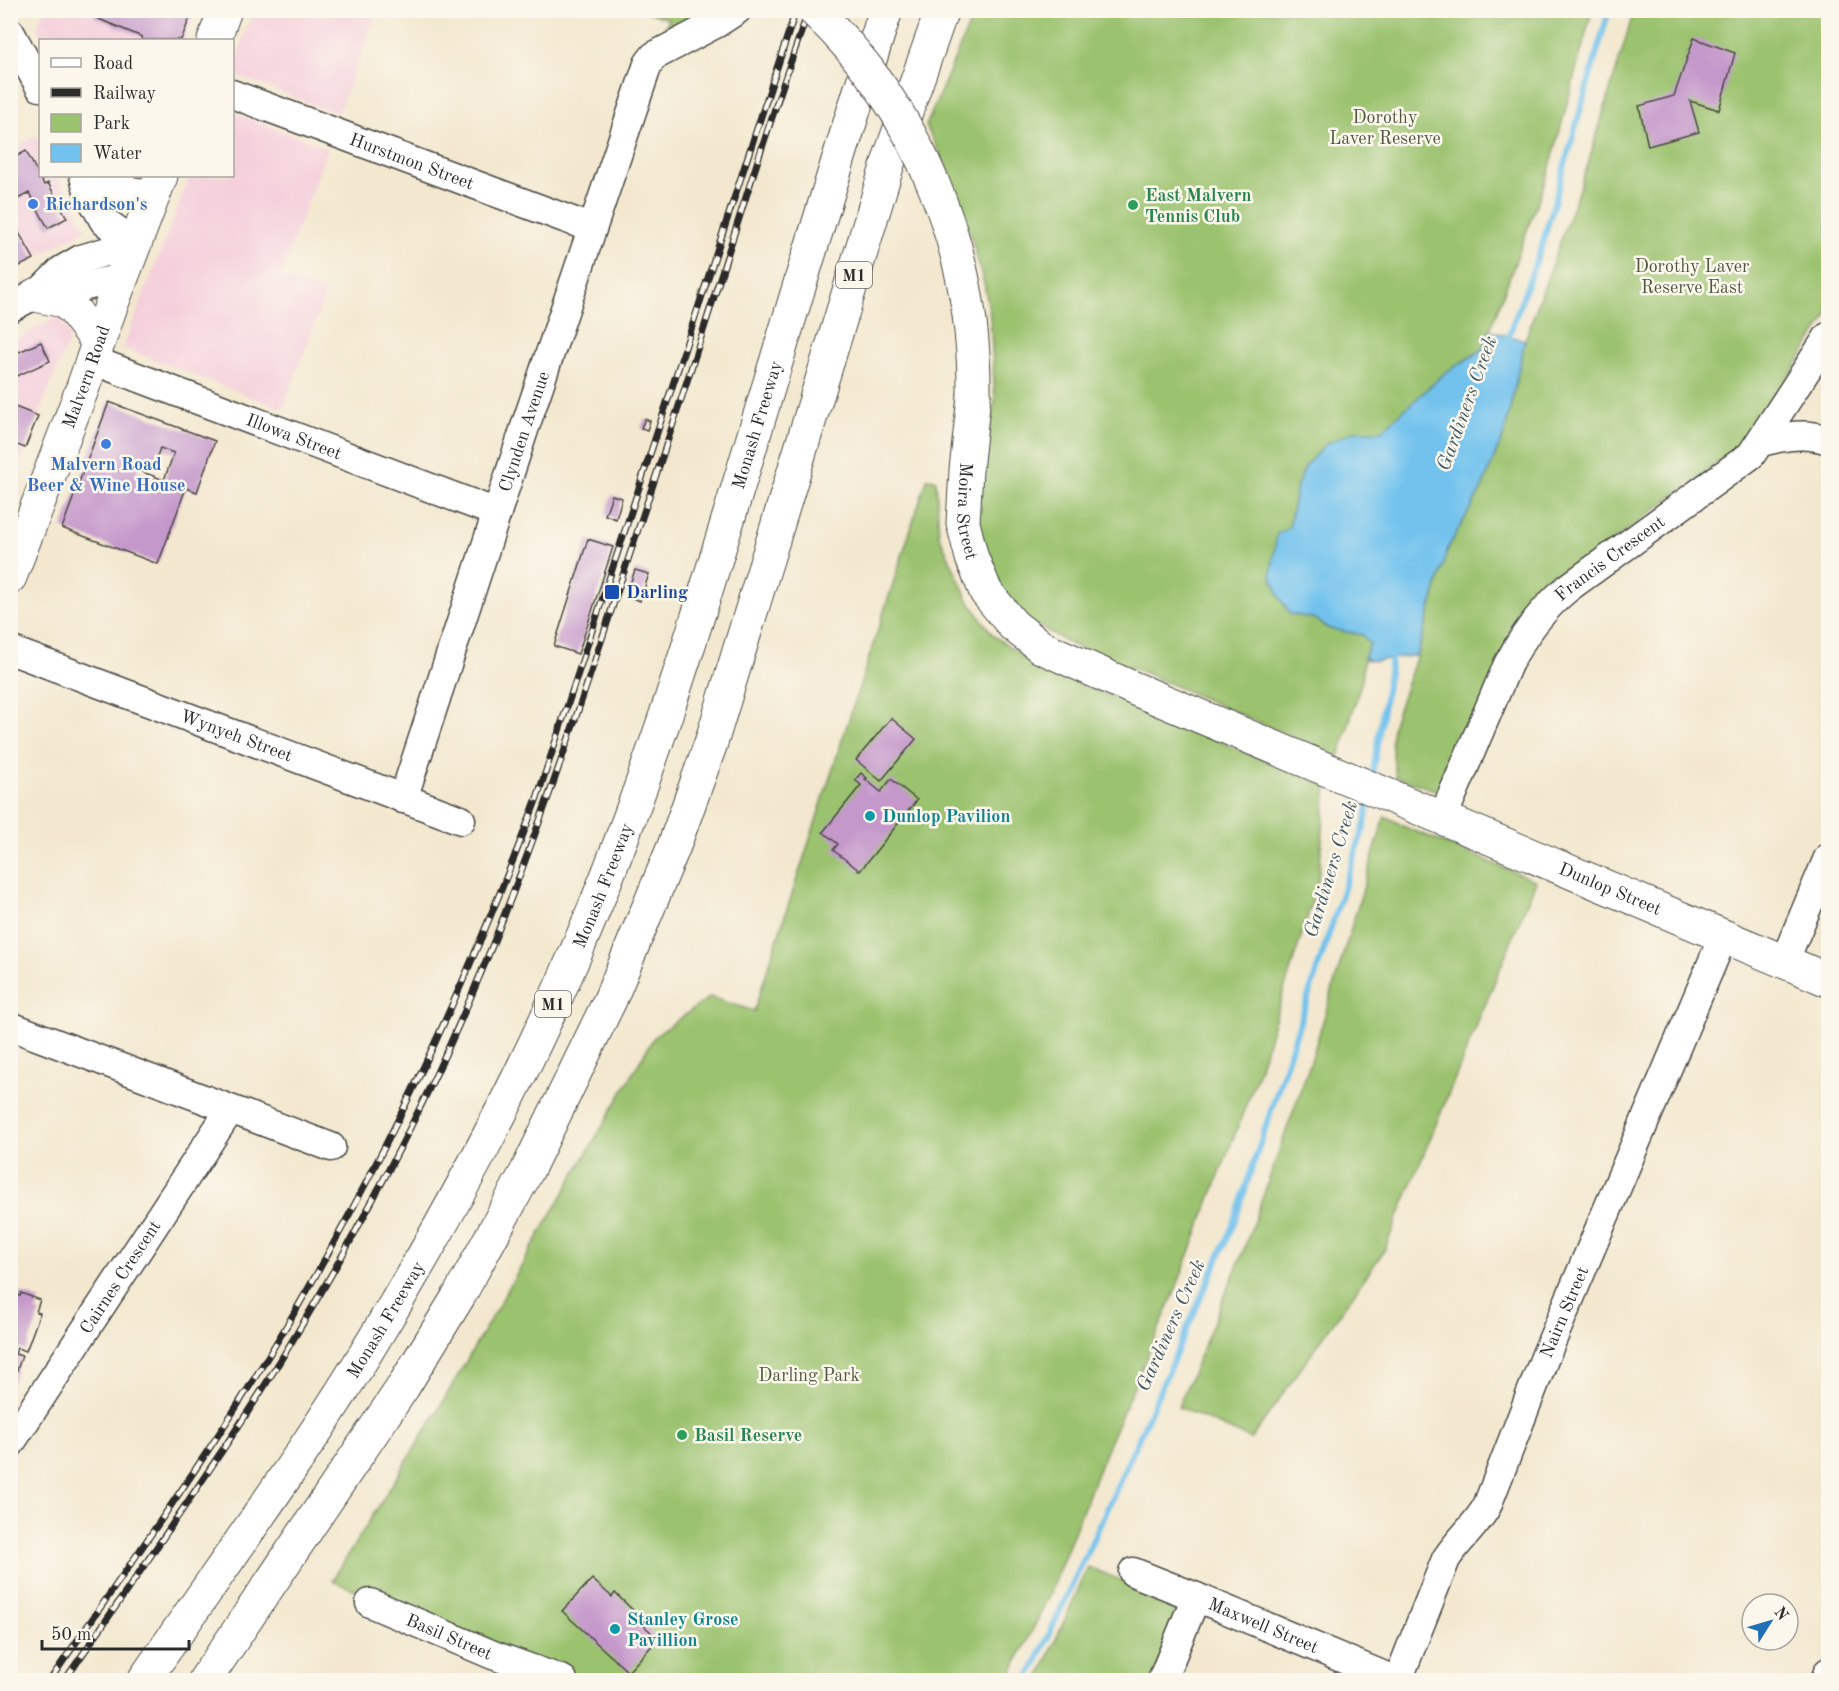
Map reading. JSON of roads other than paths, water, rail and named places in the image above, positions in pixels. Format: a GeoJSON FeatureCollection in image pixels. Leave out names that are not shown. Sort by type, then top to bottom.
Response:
{"type":"FeatureCollection","features":[{"type":"Feature","properties":{"kind":"main road"},"geometry":{"type":"LineString","coordinates":[[214,39],[225,10]]}},
{"type":"Feature","properties":{"kind":"main road","name":"Moira Street"},"geometry":{"type":"LineString","coordinates":[[814,10],[848,45],[871,74],[909,132],[930,177],[960,264],[973,340],[974,396],[963,523],[972,558],[986,592],[1013,625],[1041,647],[1135,689],[1394,796]]}},
{"type":"Feature","properties":{"kind":"main road","name":"Monash Freeway"},"geometry":{"type":"LineString","coordinates":[[144,1680],[366,1353],[481,1151],[566,976],[627,827],[663,729],[693,638],[842,145],[886,10]]}},
{"type":"Feature","properties":{"kind":"main road","name":"M1"},"geometry":{"type":"LineString","coordinates":[[205,1680],[378,1424],[460,1294],[527,1171],[610,1000],[674,846],[711,743],[890,157],[942,10]]}},
{"type":"Feature","properties":{"kind":"main road","name":"Malvern Road"},"geometry":{"type":"LineString","coordinates":[[10,577],[158,185]]}},
{"type":"Feature","properties":{"kind":"main road"},"geometry":{"type":"LineString","coordinates":[[29,298],[63,301],[73,309],[95,351]]}},
{"type":"Feature","properties":{"kind":"main road","name":"Dunlop Street"},"geometry":{"type":"LineString","coordinates":[[1394,796],[1828,980]]}},
{"type":"Feature","properties":{"kind":"street","name":"Clynden Avenue"},"geometry":{"type":"LineString","coordinates":[[404,799],[591,228],[650,59],[717,24],[737,10]]}},
{"type":"Feature","properties":{"kind":"street"},"geometry":{"type":"LineString","coordinates":[[10,32],[39,85]]}},
{"type":"Feature","properties":{"kind":"street","name":"Hurstmon Street"},"geometry":{"type":"LineString","coordinates":[[234,95],[591,228]]}},
{"type":"Feature","properties":{"kind":"street"},"geometry":{"type":"LineString","coordinates":[[84,177],[89,194],[104,221],[135,243]]}},
{"type":"Feature","properties":{"kind":"street"},"geometry":{"type":"LineString","coordinates":[[96,177],[104,184],[113,187],[158,185]]}},
{"type":"Feature","properties":{"kind":"street"},"geometry":{"type":"LineString","coordinates":[[29,298],[62,270],[92,254],[135,243]]}},
{"type":"Feature","properties":{"kind":"street"},"geometry":{"type":"LineString","coordinates":[[29,298],[122,278]]}},
{"type":"Feature","properties":{"kind":"street","name":"Francis Crescent"},"geometry":{"type":"LineString","coordinates":[[1443,817],[1508,663],[1519,643],[1541,613],[1568,588],[1739,466],[1751,455],[1827,348]]}},
{"type":"Feature","properties":{"kind":"street","name":"Illowa Street"},"geometry":{"type":"LineString","coordinates":[[95,351],[497,513]]}},
{"type":"Feature","properties":{"kind":"street"},"geometry":{"type":"LineString","coordinates":[[1761,442],[1793,435],[1811,435],[1828,440]]}},
{"type":"Feature","properties":{"kind":"street","name":"Wynyeh Street"},"geometry":{"type":"LineString","coordinates":[[10,650],[461,820]]}},
{"type":"Feature","properties":{"kind":"street"},"geometry":{"type":"LineString","coordinates":[[1784,962],[1828,858]]}},
{"type":"Feature","properties":{"kind":"street","name":"Nairn Street"},"geometry":{"type":"LineString","coordinates":[[1396,1680],[1446,1559],[1478,1521],[1487,1506],[1550,1346],[1723,937]]}},
{"type":"Feature","properties":{"kind":"street"},"geometry":{"type":"LineString","coordinates":[[10,1026],[331,1147]]}},
{"type":"Feature","properties":{"kind":"street","name":"Cairnes Crescent"},"geometry":{"type":"LineString","coordinates":[[10,1444],[230,1110]]}},
{"type":"Feature","properties":{"kind":"street","name":"Maxwell Street"},"geometry":{"type":"LineString","coordinates":[[1133,1572],[1396,1680]]}},
{"type":"Feature","properties":{"kind":"street"},"geometry":{"type":"LineString","coordinates":[[1162,1680],[1196,1597]]}},
{"type":"Feature","properties":{"kind":"street","name":"Basil Street"},"geometry":{"type":"LineString","coordinates":[[370,1603],[493,1655],[563,1680]]}},
{"type":"Feature","properties":{"kind":"street"},"geometry":{"type":"LineString","coordinates":[[1825,1680],[1828,1672]]}},
{"type":"Feature","properties":{"kind":"water"},"geometry":{"type":"Polygon","coordinates":[[[1490,331],[1525,340],[1505,431],[1482,488],[1448,548],[1417,655],[1375,661],[1364,659],[1370,644],[1363,635],[1327,628],[1316,619],[1290,614],[1280,598],[1271,575],[1277,534],[1289,528],[1297,485],[1307,464],[1326,444],[1354,431],[1381,431],[1445,373],[1483,349],[1490,331]]]}},
{"type":"Feature","properties":{"kind":"waterway","name":"Gardiners Creek"},"geometry":{"type":"LineString","coordinates":[[1506,343],[1542,245],[1609,10]]}},
{"type":"Feature","properties":{"kind":"waterway","name":"Gardiners Creek"},"geometry":{"type":"LineString","coordinates":[[1372,777],[1392,654]]}},
{"type":"Feature","properties":{"kind":"waterway","name":"Gardiners Creek"},"geometry":{"type":"LineString","coordinates":[[1028,1680],[1110,1503],[1234,1223],[1365,824],[1369,799]]}},
{"type":"Feature","properties":{"kind":"railway"},"geometry":{"type":"LineString","coordinates":[[50,1680],[208,1450],[297,1308],[365,1184],[457,994],[537,798],[796,10]]}},
{"type":"Feature","properties":{"kind":"railway"},"geometry":{"type":"LineString","coordinates":[[65,1680],[214,1463],[293,1340],[380,1186],[458,1027],[518,880],[568,740],[809,10]]}},
{"type":"Feature","properties":{"kind":"place","name":"Richardson's"},"geometry":{"type":"Point","coordinates":[33,204]}},
{"type":"Feature","properties":{"kind":"place","name":"East Malvern Tennis Club"},"geometry":{"type":"Point","coordinates":[1133,205]}},
{"type":"Feature","properties":{"kind":"place","name":"Malvern Road Beer & Wine House"},"geometry":{"type":"Point","coordinates":[106,444]}},
{"type":"Feature","properties":{"kind":"place","name":"Darling"},"geometry":{"type":"Point","coordinates":[612,592]}},
{"type":"Feature","properties":{"kind":"place","name":"Dunlop Pavilion"},"geometry":{"type":"Point","coordinates":[870,816]}},
{"type":"Feature","properties":{"kind":"place","name":"Basil Reserve"},"geometry":{"type":"Point","coordinates":[682,1435]}},
{"type":"Feature","properties":{"kind":"place","name":"Stanley Grose Pavillion"},"geometry":{"type":"Point","coordinates":[615,1629]}},
{"type":"Feature","properties":{"kind":"park label","name":"Dorothy Laver Reserve"},"geometry":{"type":"Point","coordinates":[1385,127]}},
{"type":"Feature","properties":{"kind":"park label","name":"Dorothy Laver Reserve East"},"geometry":{"type":"Point","coordinates":[1692,276]}},
{"type":"Feature","properties":{"kind":"park label","name":"Darling Park"},"geometry":{"type":"Point","coordinates":[809,1375]}}]}
